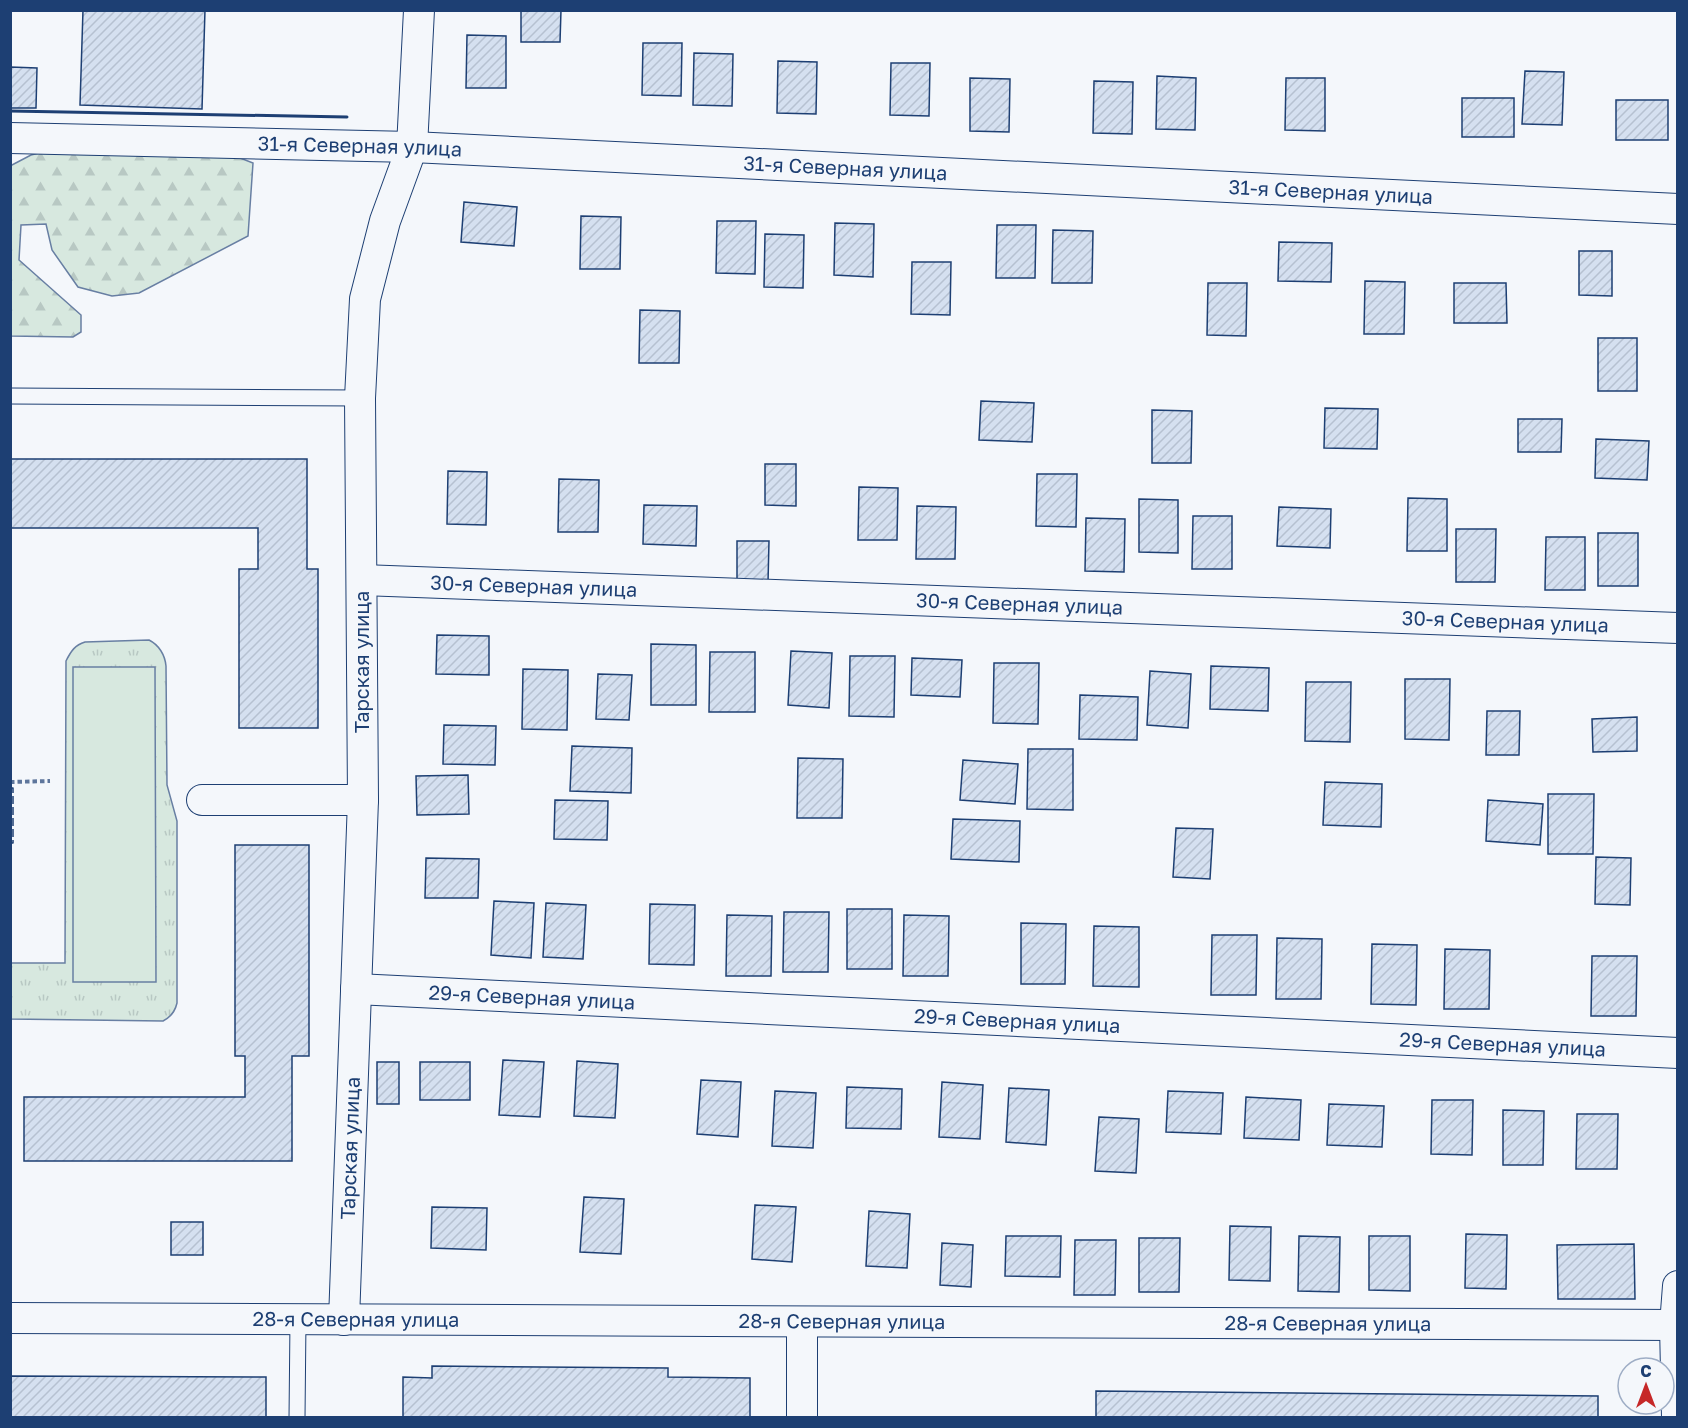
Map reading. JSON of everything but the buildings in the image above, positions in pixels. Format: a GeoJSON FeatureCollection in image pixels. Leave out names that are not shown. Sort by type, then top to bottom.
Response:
{"type":"FeatureCollection","features":[{"type":"Feature","properties":{"kind":"street","name":"Тарская улица"},"geometry":{"type":"LineString","coordinates":[[344,1320],[363,800],[360,398],[365,299],[385,221],[412,147],[419,10]]}},
{"type":"Feature","properties":{"kind":"street","name":"31-я Северная улица"},"geometry":{"type":"LineString","coordinates":[[10,138],[412,147],[1677,209]]}},
{"type":"Feature","properties":{"kind":"street","name":"30-я Северная улица"},"geometry":{"type":"LineString","coordinates":[[362,580],[1677,628]]}},
{"type":"Feature","properties":{"kind":"street"},"geometry":{"type":"LineString","coordinates":[[202,800],[363,800]]}},
{"type":"Feature","properties":{"kind":"street","name":"29-я Северная улица"},"geometry":{"type":"LineString","coordinates":[[356,989],[1677,1053]]}},
{"type":"Feature","properties":{"kind":"street"},"geometry":{"type":"LineString","coordinates":[[1677,1286],[1674,1325],[1677,1418]]}},
{"type":"Feature","properties":{"kind":"street","name":"28-я Северная улица"},"geometry":{"type":"LineString","coordinates":[[10,1318],[1674,1325]]}},
{"type":"Feature","properties":{"kind":"street"},"geometry":{"type":"LineString","coordinates":[[802,1322],[802,1418]]}},
{"type":"Feature","properties":{"kind":"lane"},"geometry":{"type":"LineString","coordinates":[[10,396],[360,398]]}},
{"type":"Feature","properties":{"kind":"lane"},"geometry":{"type":"LineString","coordinates":[[297,1418],[298,1320]]}},
{"type":"Feature","properties":{"kind":"path"},"geometry":{"type":"LineString","coordinates":[[10,782],[50,781]]}},
{"type":"Feature","properties":{"kind":"green space"},"geometry":{"type":"Polygon","coordinates":[[[204,144],[253,163],[248,236],[139,293],[112,296],[78,287],[52,250],[46,224],[21,225],[19,260],[81,315],[81,332],[73,337],[11,336],[10,166],[31,155],[67,146],[204,144]]]}},
{"type":"Feature","properties":{"kind":"green space"},"geometry":{"type":"Polygon","coordinates":[[[149,640],[161,651],[166,666],[167,785],[177,821],[176,1006],[172,1014],[163,1021],[11,1019],[10,963],[65,963],[66,661],[74,649],[85,642],[149,640]]]}},
{"type":"Feature","properties":{"kind":"green space"},"geometry":{"type":"Polygon","coordinates":[[[73,667],[155,667],[156,982],[73,982],[73,667]]]}},
{"type":"Feature","properties":{"kind":"fence"},"geometry":{"type":"LineString","coordinates":[[10,788],[13,788],[13,843],[10,843]]}},
{"type":"Feature","properties":{"kind":"wall"},"geometry":{"type":"LineString","coordinates":[[10,111],[347,117]]}}]}
